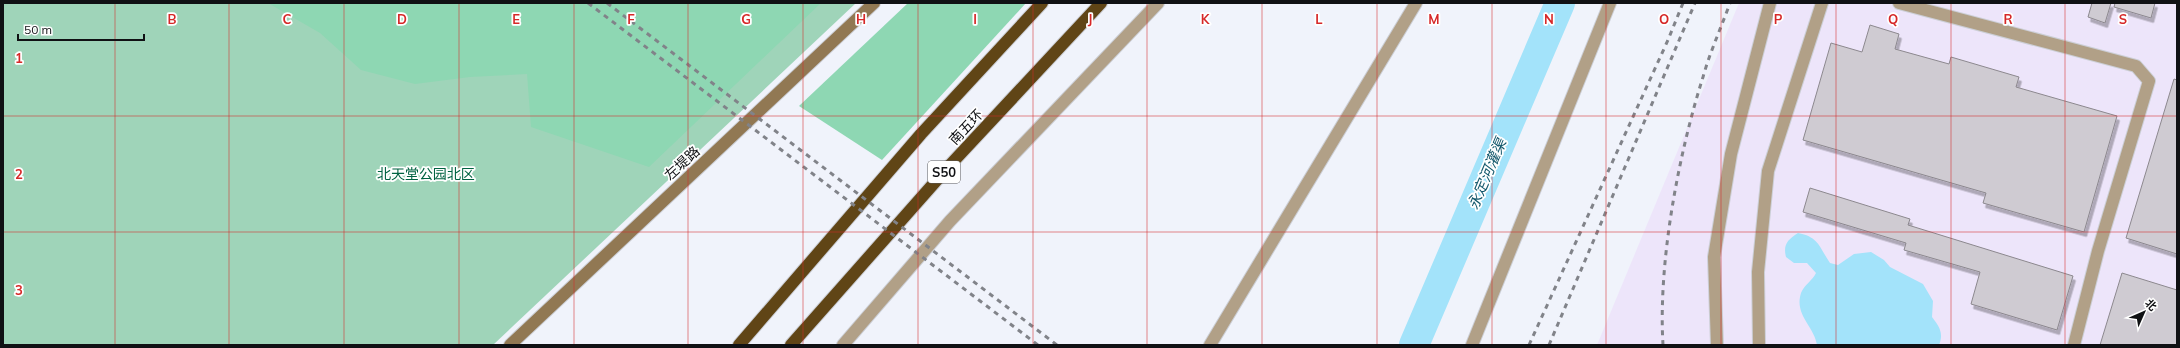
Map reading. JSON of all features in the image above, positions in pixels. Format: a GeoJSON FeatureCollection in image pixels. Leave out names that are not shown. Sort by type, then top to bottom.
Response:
{"type":"FeatureCollection","features":[{"type":"Feature","properties":{"kind":"highway","name":"南五环"},"geometry":{"type":"LineString","coordinates":[[739,345],[921,134],[1042,3]]}},
{"type":"Feature","properties":{"kind":"highway","name":"南五环"},"geometry":{"type":"LineString","coordinates":[[790,345],[951,164],[1101,3]]}},
{"type":"Feature","properties":{"kind":"main road","name":"左堤路"},"geometry":{"type":"LineString","coordinates":[[510,345],[874,3]]}},
{"type":"Feature","properties":{"kind":"street"},"geometry":{"type":"LineString","coordinates":[[843,345],[950,221],[1158,3]]}},
{"type":"Feature","properties":{"kind":"street"},"geometry":{"type":"LineString","coordinates":[[1210,345],[1416,3]]}},
{"type":"Feature","properties":{"kind":"street"},"geometry":{"type":"LineString","coordinates":[[1472,345],[1610,3]]}},
{"type":"Feature","properties":{"kind":"street"},"geometry":{"type":"LineString","coordinates":[[1717,345],[1714,257],[1731,154],[1770,3]]}},
{"type":"Feature","properties":{"kind":"street"},"geometry":{"type":"LineString","coordinates":[[1760,345],[1758,272],[1768,171],[1822,3]]}},
{"type":"Feature","properties":{"kind":"street"},"geometry":{"type":"LineString","coordinates":[[1899,3],[2136,66],[2149,81],[2098,251],[2074,345]]}},
{"type":"Feature","properties":{"kind":"shaded area"},"geometry":{"type":"Polygon","coordinates":[[[1739,3],[2177,3],[2177,345],[1597,345],[1739,3]]]}},
{"type":"Feature","properties":{"kind":"green space","name":"北天堂公园北区"},"geometry":{"type":"Polygon","coordinates":[[[3,3],[856,3],[493,345],[3,345],[3,3]]]}},
{"type":"Feature","properties":{"kind":"green space"},"geometry":{"type":"Polygon","coordinates":[[[268,3],[821,3],[649,167],[531,127],[527,74],[470,77],[415,84],[361,70],[320,33],[268,3]]]}},
{"type":"Feature","properties":{"kind":"green space"},"geometry":{"type":"Polygon","coordinates":[[[908,3],[1026,3],[882,160],[799,106],[908,3]]]}},
{"type":"Feature","properties":{"kind":"water"},"geometry":{"type":"Polygon","coordinates":[[[1798,233],[1814,240],[1830,263],[1838,265],[1854,254],[1871,252],[1884,260],[1890,267],[1923,284],[1933,301],[1932,317],[1941,333],[1939,345],[1817,345],[1800,308],[1802,290],[1816,273],[1807,263],[1794,263],[1786,257],[1785,253],[1787,243],[1798,233]]]}},
{"type":"Feature","properties":{"kind":"building"},"geometry":{"type":"Polygon","coordinates":[[[2092,3],[2111,3],[2105,23],[2088,17],[2092,3]]]}},
{"type":"Feature","properties":{"kind":"building"},"geometry":{"type":"Polygon","coordinates":[[[2115,3],[2155,3],[2151,18],[2114,7],[2115,3]]]}},
{"type":"Feature","properties":{"kind":"building"},"geometry":{"type":"Polygon","coordinates":[[[1870,25],[1899,34],[1895,49],[1949,64],[1951,57],[2019,77],[2016,87],[2117,116],[2084,232],[1983,203],[1986,193],[1803,140],[1831,43],[1862,52],[1870,25]]]}},
{"type":"Feature","properties":{"kind":"building"},"geometry":{"type":"Polygon","coordinates":[[[2174,79],[2177,80],[2177,254],[2126,238],[2174,79]]]}},
{"type":"Feature","properties":{"kind":"building"},"geometry":{"type":"Polygon","coordinates":[[[1810,188],[1910,219],[1908,225],[2073,276],[2057,330],[1971,304],[1980,272],[1904,250],[1906,243],[1803,212],[1810,188]]]}},
{"type":"Feature","properties":{"kind":"building"},"geometry":{"type":"Polygon","coordinates":[[[2122,273],[2177,290],[2177,345],[2100,345],[2122,273]]]}},
{"type":"Feature","properties":{"kind":"waterway","name":"永定河灌渠"},"geometry":{"type":"LineString","coordinates":[[1414,345],[1560,3]]}},
{"type":"Feature","properties":{"kind":"railway"},"geometry":{"type":"LineString","coordinates":[[588,3],[1038,345]]}},
{"type":"Feature","properties":{"kind":"railway"},"geometry":{"type":"LineString","coordinates":[[607,3],[1057,345]]}},
{"type":"Feature","properties":{"kind":"railway"},"geometry":{"type":"LineString","coordinates":[[1529,345],[1668,40],[1683,3]]}},
{"type":"Feature","properties":{"kind":"railway"},"geometry":{"type":"LineString","coordinates":[[1549,345],[1695,3]]}},
{"type":"Feature","properties":{"kind":"railway"},"geometry":{"type":"LineString","coordinates":[[1663,345],[1662,313],[1667,245],[1678,175],[1694,108],[1706,68],[1730,3]]}}]}
